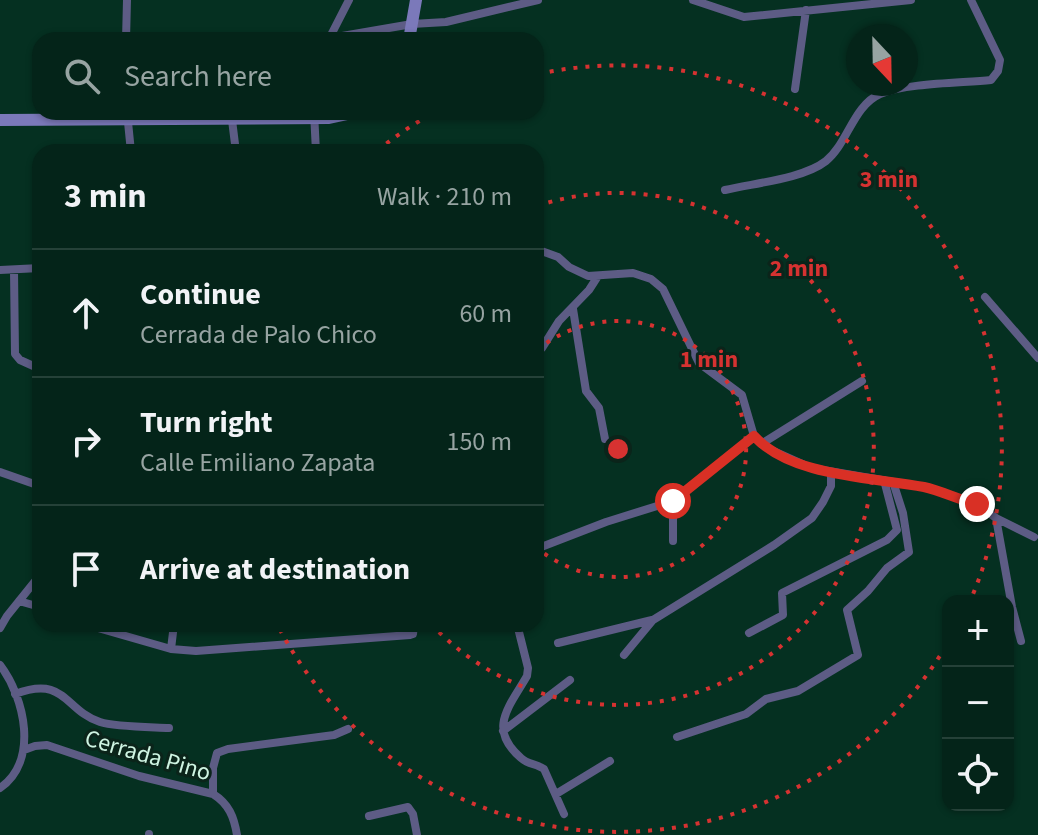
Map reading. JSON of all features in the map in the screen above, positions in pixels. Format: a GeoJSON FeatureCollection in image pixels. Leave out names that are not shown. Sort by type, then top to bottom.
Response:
{"type":"FeatureCollection","features":[{"type":"Feature","properties":{"kind":"main road"},"geometry":{"type":"LineString","coordinates":[[410,32],[416,0]]}},
{"type":"Feature","properties":{"kind":"main road"},"geometry":{"type":"LineString","coordinates":[[0,120],[32,119]]}},
{"type":"Feature","properties":{"kind":"street"},"geometry":{"type":"LineString","coordinates":[[126,32],[127,0]]}},
{"type":"Feature","properties":{"kind":"street"},"geometry":{"type":"LineString","coordinates":[[333,32],[349,0]]}},
{"type":"Feature","properties":{"kind":"street"},"geometry":{"type":"LineString","coordinates":[[362,32],[446,22],[538,0]]}},
{"type":"Feature","properties":{"kind":"street"},"geometry":{"type":"LineString","coordinates":[[693,0],[744,17],[911,0]]}},
{"type":"Feature","properties":{"kind":"street"},"geometry":{"type":"LineString","coordinates":[[725,190],[811,171],[827,160],[844,141],[862,108],[878,95],[895,90],[991,80],[998,71],[1000,60],[971,0]]}},
{"type":"Feature","properties":{"kind":"street"},"geometry":{"type":"LineString","coordinates":[[795,89],[806,10]]}},
{"type":"Feature","properties":{"kind":"street"},"geometry":{"type":"LineString","coordinates":[[127,120],[130,144]]}},
{"type":"Feature","properties":{"kind":"street"},"geometry":{"type":"LineString","coordinates":[[232,120],[235,144]]}},
{"type":"Feature","properties":{"kind":"street"},"geometry":{"type":"LineString","coordinates":[[315,120],[316,144]]}},
{"type":"Feature","properties":{"kind":"street"},"geometry":{"type":"LineString","coordinates":[[544,252],[588,276],[633,273],[651,279],[663,289],[699,363],[742,395],[754,436],[761,444],[799,465],[929,488],[977,504],[996,518],[1034,537]]}},
{"type":"Feature","properties":{"kind":"street"},"geometry":{"type":"LineString","coordinates":[[0,270],[32,269]]}},
{"type":"Feature","properties":{"kind":"street"},"geometry":{"type":"LineString","coordinates":[[14,270],[15,354],[32,365]]}},
{"type":"Feature","properties":{"kind":"street"},"geometry":{"type":"LineString","coordinates":[[544,345],[559,321],[573,309],[598,276]]}},
{"type":"Feature","properties":{"kind":"street"},"geometry":{"type":"LineString","coordinates":[[985,297],[1038,358]]}},
{"type":"Feature","properties":{"kind":"street"},"geometry":{"type":"LineString","coordinates":[[573,309],[586,391],[599,408],[605,439]]}},
{"type":"Feature","properties":{"kind":"street"},"geometry":{"type":"LineString","coordinates":[[761,444],[862,381]]}},
{"type":"Feature","properties":{"kind":"street"},"geometry":{"type":"LineString","coordinates":[[544,546],[673,501],[754,436]]}},
{"type":"Feature","properties":{"kind":"street"},"geometry":{"type":"LineString","coordinates":[[0,472],[32,483]]}},
{"type":"Feature","properties":{"kind":"street"},"geometry":{"type":"LineString","coordinates":[[558,643],[653,620],[774,545],[812,518],[831,486],[831,472]]}},
{"type":"Feature","properties":{"kind":"street"},"geometry":{"type":"LineString","coordinates":[[749,633],[783,615],[782,593],[887,540],[897,530],[888,481]]}},
{"type":"Feature","properties":{"kind":"street"},"geometry":{"type":"LineString","coordinates":[[677,737],[746,714],[766,699],[798,691],[858,655],[847,610],[887,568],[909,552],[903,513],[888,481]]}},
{"type":"Feature","properties":{"kind":"street"},"geometry":{"type":"LineString","coordinates":[[673,501],[673,541]]}},
{"type":"Feature","properties":{"kind":"street"},"geometry":{"type":"LineString","coordinates":[[996,518],[1021,641]]}},
{"type":"Feature","properties":{"kind":"street"},"geometry":{"type":"LineString","coordinates":[[0,628],[32,585]]}},
{"type":"Feature","properties":{"kind":"street"},"geometry":{"type":"LineString","coordinates":[[19,601],[32,605]]}},
{"type":"Feature","properties":{"kind":"street"},"geometry":{"type":"LineString","coordinates":[[624,655],[653,620]]}},
{"type":"Feature","properties":{"kind":"street"},"geometry":{"type":"LineString","coordinates":[[112,632],[171,649],[196,651],[410,635],[412,632]]}},
{"type":"Feature","properties":{"kind":"street"},"geometry":{"type":"LineString","coordinates":[[171,649],[173,632]]}},
{"type":"Feature","properties":{"kind":"street"},"geometry":{"type":"LineString","coordinates":[[519,632],[528,668],[527,676],[503,718],[503,731],[521,758],[544,769],[564,814]]}},
{"type":"Feature","properties":{"kind":"street"},"geometry":{"type":"LineString","coordinates":[[0,788],[12,779],[24,750],[21,709],[1,666]]}},
{"type":"Feature","properties":{"kind":"street"},"geometry":{"type":"LineString","coordinates":[[503,731],[570,680]]}},
{"type":"Feature","properties":{"kind":"street"},"geometry":{"type":"LineString","coordinates":[[15,694],[27,690],[54,690],[99,722],[169,728]]}},
{"type":"Feature","properties":{"kind":"street"},"geometry":{"type":"LineString","coordinates":[[213,794],[213,768],[217,753],[334,735],[348,729]]}},
{"type":"Feature","properties":{"kind":"street","name":"Cerrada Pino"},"geometry":{"type":"LineString","coordinates":[[24,750],[47,745],[139,776],[213,794],[220,798],[234,817],[237,835]]}},
{"type":"Feature","properties":{"kind":"street"},"geometry":{"type":"LineString","coordinates":[[556,794],[610,761]]}},
{"type":"Feature","properties":{"kind":"street"},"geometry":{"type":"LineString","coordinates":[[369,816],[408,807],[413,814],[417,835]]}},
{"type":"Feature","properties":{"kind":"route"},"geometry":{"type":"LineString","coordinates":[[673,501],[754,436],[761,444],[799,465],[929,488],[977,504]]}}]}
